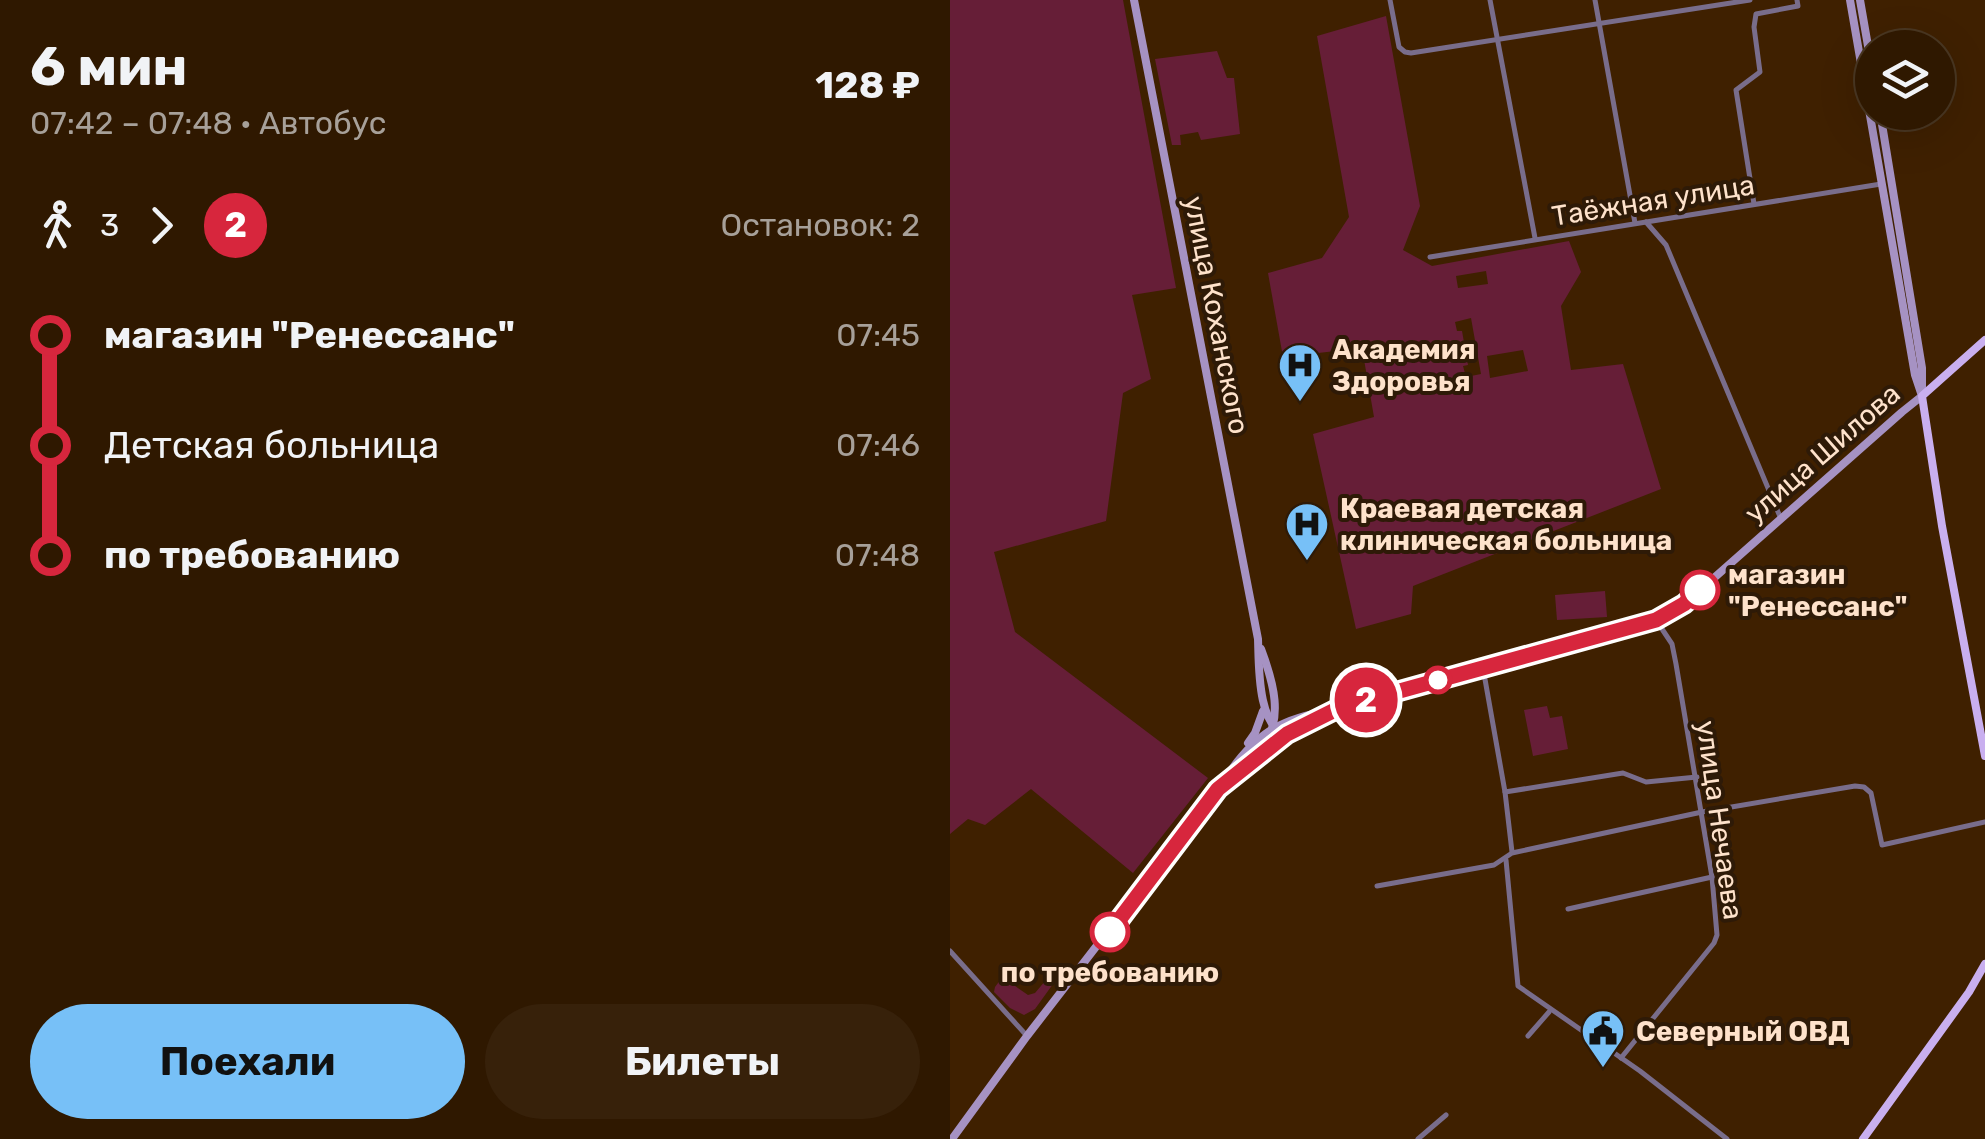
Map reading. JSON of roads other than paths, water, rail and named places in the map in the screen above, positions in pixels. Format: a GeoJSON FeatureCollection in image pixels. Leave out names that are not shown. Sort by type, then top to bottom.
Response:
{"type":"FeatureCollection","features":[{"type":"Feature","properties":{"kind":"main road","name":"улица Коханского"},"geometry":{"type":"LineString","coordinates":[[1134,0],[1258,639]]}},
{"type":"Feature","properties":{"kind":"main road"},"geometry":{"type":"LineString","coordinates":[[1850,0],[1915,375],[1922,396]]}},
{"type":"Feature","properties":{"kind":"main road"},"geometry":{"type":"LineString","coordinates":[[1860,0],[1865,30]]}},
{"type":"Feature","properties":{"kind":"main road"},"geometry":{"type":"LineString","coordinates":[[1883,130],[1922,368],[1922,396],[1942,526],[1985,756]]}},
{"type":"Feature","properties":{"kind":"main road","name":"улица Шилова"},"geometry":{"type":"LineString","coordinates":[[952,1139],[1254,742],[1273,728],[1310,713],[1335,710],[1656,620],[1688,600],[1985,340]]}},
{"type":"Feature","properties":{"kind":"main road"},"geometry":{"type":"LineString","coordinates":[[1258,639],[1259,672],[1268,719],[1273,728],[1287,734]]}},
{"type":"Feature","properties":{"kind":"main road"},"geometry":{"type":"LineString","coordinates":[[1248,764],[1267,742],[1273,728],[1275,703],[1258,639]]}},
{"type":"Feature","properties":{"kind":"main road"},"geometry":{"type":"LineString","coordinates":[[1240,756],[1262,716],[1264,702]]}},
{"type":"Feature","properties":{"kind":"main road"},"geometry":{"type":"LineString","coordinates":[[1275,703],[1284,714],[1310,713]]}},
{"type":"Feature","properties":{"kind":"main road"},"geometry":{"type":"LineString","coordinates":[[1218,789],[1287,734],[1335,710]]}},
{"type":"Feature","properties":{"kind":"main road"},"geometry":{"type":"LineString","coordinates":[[1863,1139],[1985,964]]}},
{"type":"Feature","properties":{"kind":"street"},"geometry":{"type":"LineString","coordinates":[[1390,0],[1399,47],[1411,53],[1750,0]]}},
{"type":"Feature","properties":{"kind":"street"},"geometry":{"type":"LineString","coordinates":[[1490,0],[1535,238]]}},
{"type":"Feature","properties":{"kind":"street"},"geometry":{"type":"LineString","coordinates":[[1594,0],[1635,224]]}},
{"type":"Feature","properties":{"kind":"street"},"geometry":{"type":"LineString","coordinates":[[1754,204],[1736,90],[1760,72],[1756,14],[1798,6],[1798,0]]}},
{"type":"Feature","properties":{"kind":"street","name":"Таёжная улица"},"geometry":{"type":"LineString","coordinates":[[1430,257],[1882,184]]}},
{"type":"Feature","properties":{"kind":"street"},"geometry":{"type":"LineString","coordinates":[[1646,222],[1666,244],[1781,518]]}},
{"type":"Feature","properties":{"kind":"street","name":"улица Нечаева"},"geometry":{"type":"LineString","coordinates":[[1622,1058],[1714,943],[1718,926],[1672,644],[1656,620]]}},
{"type":"Feature","properties":{"kind":"street"},"geometry":{"type":"LineString","coordinates":[[1483,668],[1512,853]]}},
{"type":"Feature","properties":{"kind":"street"},"geometry":{"type":"LineString","coordinates":[[1505,792],[1623,773],[1646,782],[1696,777]]}},
{"type":"Feature","properties":{"kind":"street"},"geometry":{"type":"LineString","coordinates":[[1377,886],[1494,865],[1512,853],[1702,812],[1855,786],[1871,793],[1882,845],[1985,822]]}},
{"type":"Feature","properties":{"kind":"street"},"geometry":{"type":"LineString","coordinates":[[1506,859],[1518,986],[1622,1058],[1728,1139]]}},
{"type":"Feature","properties":{"kind":"street"},"geometry":{"type":"LineString","coordinates":[[1568,909],[1712,877]]}},
{"type":"Feature","properties":{"kind":"street"},"geometry":{"type":"LineString","coordinates":[[950,950],[1028,1036]]}},
{"type":"Feature","properties":{"kind":"street"},"geometry":{"type":"LineString","coordinates":[[1528,1036],[1550,1011]]}},
{"type":"Feature","properties":{"kind":"street"},"geometry":{"type":"LineString","coordinates":[[1418,1139],[1446,1114]]}},
{"type":"Feature","properties":{"kind":"place","name":"Академия Здоровья"},"geometry":{"type":"Point","coordinates":[1300,403]}},
{"type":"Feature","properties":{"kind":"place","name":"Краевая детская клиническая больница"},"geometry":{"type":"Point","coordinates":[1307,562]}},
{"type":"Feature","properties":{"kind":"place","name":"магазин \"Ренессанс\""},"geometry":{"type":"Point","coordinates":[1700,590]}},
{"type":"Feature","properties":{"kind":"place","name":"по требованию"},"geometry":{"type":"Point","coordinates":[1110,932]}},
{"type":"Feature","properties":{"kind":"place","name":"Северный ОВД"},"geometry":{"type":"Point","coordinates":[1603,1069]}}]}
